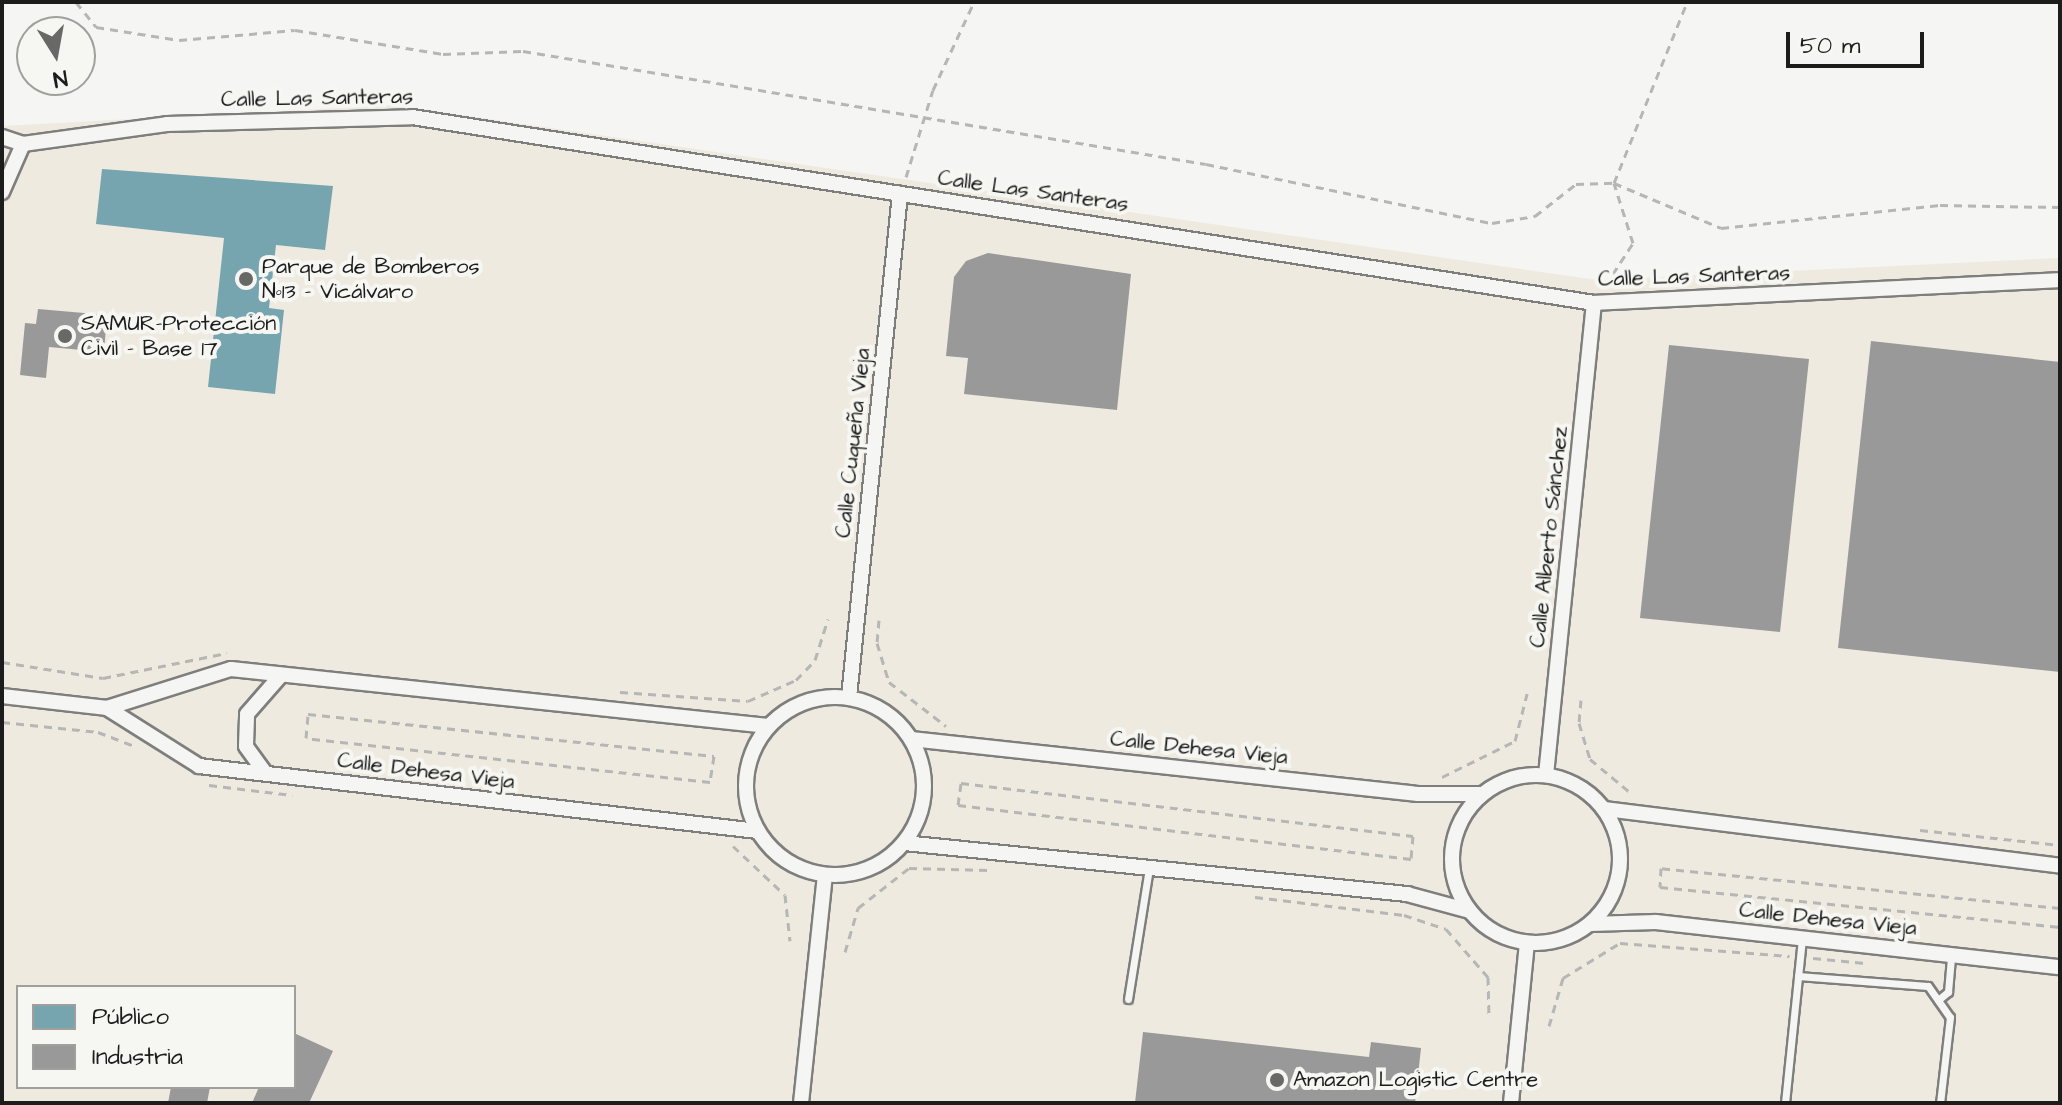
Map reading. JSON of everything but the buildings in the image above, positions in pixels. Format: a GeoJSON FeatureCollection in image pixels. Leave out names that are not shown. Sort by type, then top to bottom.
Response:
{"type":"FeatureCollection","features":[{"type":"Feature","properties":{"kind":"street","name":"Calle Las Santeras"},"geometry":{"type":"LineString","coordinates":[[2,137],[23,144],[167,124],[412,117],[1594,303],[2060,280]]}},
{"type":"Feature","properties":{"kind":"street"},"geometry":{"type":"LineString","coordinates":[[2,192],[23,144]]}},
{"type":"Feature","properties":{"kind":"street","name":"Calle Cuqueña Vieja"},"geometry":{"type":"LineString","coordinates":[[849,697],[900,194]]}},
{"type":"Feature","properties":{"kind":"street","name":"Calle Alberto Sánchez"},"geometry":{"type":"LineString","coordinates":[[1546,775],[1594,303]]}},
{"type":"Feature","properties":{"kind":"street","name":"Calle Dehesa Vieja"},"geometry":{"type":"LineString","coordinates":[[2,696],[107,708],[231,669],[768,726]]}},
{"type":"Feature","properties":{"kind":"street"},"geometry":{"type":"LineString","coordinates":[[266,774],[246,746],[247,714],[281,675]]}},
{"type":"Feature","properties":{"kind":"street"},"geometry":{"type":"LineString","coordinates":[[849,697],[895,719],[911,739],[925,792],[904,843],[868,868],[825,875],[786,860],[757,831],[745,776],[768,726],[805,702],[849,697]]}},
{"type":"Feature","properties":{"kind":"street","name":"Calle Dehesa Vieja"},"geometry":{"type":"LineString","coordinates":[[107,708],[199,766],[757,831]]}},
{"type":"Feature","properties":{"kind":"street","name":"Calle Dehesa Vieja"},"geometry":{"type":"LineString","coordinates":[[911,739],[1418,794],[1482,794]]}},
{"type":"Feature","properties":{"kind":"street"},"geometry":{"type":"LineString","coordinates":[[1546,775],[1589,793],[1605,809],[1616,832],[1618,882],[1590,924],[1549,942],[1527,943],[1495,932],[1470,911],[1457,889],[1453,851],[1465,814],[1482,794],[1512,779],[1546,775]]}},
{"type":"Feature","properties":{"kind":"street"},"geometry":{"type":"LineString","coordinates":[[1605,809],[2060,866]]}},
{"type":"Feature","properties":{"kind":"street"},"geometry":{"type":"LineString","coordinates":[[904,843],[1407,894],[1470,911]]}},
{"type":"Feature","properties":{"kind":"street"},"geometry":{"type":"LineString","coordinates":[[801,1103],[825,875]]}},
{"type":"Feature","properties":{"kind":"street","name":"Calle Dehesa Vieja"},"geometry":{"type":"LineString","coordinates":[[1590,924],[1656,922],[2060,967]]}},
{"type":"Feature","properties":{"kind":"street"},"geometry":{"type":"LineString","coordinates":[[1511,1103],[1527,943]]}},
{"type":"Feature","properties":{"kind":"lane"},"geometry":{"type":"LineString","coordinates":[[1128,999],[1149,868]]}},
{"type":"Feature","properties":{"kind":"lane"},"geometry":{"type":"LineString","coordinates":[[1785,1103],[1802,938]]}},
{"type":"Feature","properties":{"kind":"lane"},"geometry":{"type":"LineString","coordinates":[[1938,1000],[1948,992],[1951,955]]}},
{"type":"Feature","properties":{"kind":"lane"},"geometry":{"type":"LineString","coordinates":[[1798,976],[1928,986],[1950,1017],[1940,1103]]}},
{"type":"Feature","properties":{"kind":"path"},"geometry":{"type":"LineString","coordinates":[[76,2],[96,27],[179,40],[295,30],[443,54],[523,51],[925,116],[1357,191],[1492,223],[1535,216],[1576,184],[1614,183],[1721,228],[1940,205],[2060,207]]}},
{"type":"Feature","properties":{"kind":"path"},"geometry":{"type":"LineString","coordinates":[[900,194],[925,116],[974,2]]}},
{"type":"Feature","properties":{"kind":"path"},"geometry":{"type":"LineString","coordinates":[[1594,303],[1633,243],[1614,183],[1687,2]]}},
{"type":"Feature","properties":{"kind":"path"},"geometry":{"type":"LineString","coordinates":[[722,703],[748,701],[796,680],[825,642],[828,619]]}},
{"type":"Feature","properties":{"kind":"path"},"geometry":{"type":"LineString","coordinates":[[879,620],[877,643],[889,682],[924,715],[958,729]]}},
{"type":"Feature","properties":{"kind":"path"},"geometry":{"type":"LineString","coordinates":[[2,662],[103,678],[234,653]]}},
{"type":"Feature","properties":{"kind":"path"},"geometry":{"type":"LineString","coordinates":[[1436,778],[1460,773],[1515,741],[1527,694]]}},
{"type":"Feature","properties":{"kind":"path"},"geometry":{"type":"LineString","coordinates":[[1581,700],[1579,723],[1590,759],[1620,789],[1643,799]]}},
{"type":"Feature","properties":{"kind":"path"},"geometry":{"type":"LineString","coordinates":[[308,714],[714,756],[710,782],[306,738],[308,714]]}},
{"type":"Feature","properties":{"kind":"path"},"geometry":{"type":"LineString","coordinates":[[2,722],[98,732],[138,747]]}},
{"type":"Feature","properties":{"kind":"path"},"geometry":{"type":"LineString","coordinates":[[200,782],[299,795]]}},
{"type":"Feature","properties":{"kind":"path"},"geometry":{"type":"LineString","coordinates":[[961,783],[1413,836],[1411,859],[958,805],[961,783]]}},
{"type":"Feature","properties":{"kind":"path"},"geometry":{"type":"LineString","coordinates":[[725,844],[780,887],[791,914],[790,941]]}},
{"type":"Feature","properties":{"kind":"path"},"geometry":{"type":"LineString","coordinates":[[845,952],[858,908],[885,882],[931,863],[954,867]]}},
{"type":"Feature","properties":{"kind":"path"},"geometry":{"type":"LineString","coordinates":[[2060,908],[1661,868],[1660,887],[2060,927]]}},
{"type":"Feature","properties":{"kind":"path"},"geometry":{"type":"LineString","coordinates":[[1404,915],[1432,922],[1466,945],[1488,977],[1489,1018]]}},
{"type":"Feature","properties":{"kind":"path"},"geometry":{"type":"LineString","coordinates":[[1549,1026],[1563,978],[1620,943],[1875,964]]}},
{"type":"Feature","properties":{"kind":"shaded area"},"geometry":{"type":"Polygon","coordinates":[[[393,105],[1597,280],[2060,258],[2060,1103],[2,1103],[2,126],[393,105]]]}},
{"type":"Feature","properties":{"kind":"place","name":"Parque de Bomberos Nº13 - Vicálvaro"},"geometry":{"type":"Point","coordinates":[246,279]}},
{"type":"Feature","properties":{"kind":"place","name":"SAMUR-Protección Civil - Base 17"},"geometry":{"type":"Point","coordinates":[65,336]}},
{"type":"Feature","properties":{"kind":"place","name":"Amazon Logistic Centre"},"geometry":{"type":"Point","coordinates":[1277,1080]}}]}
